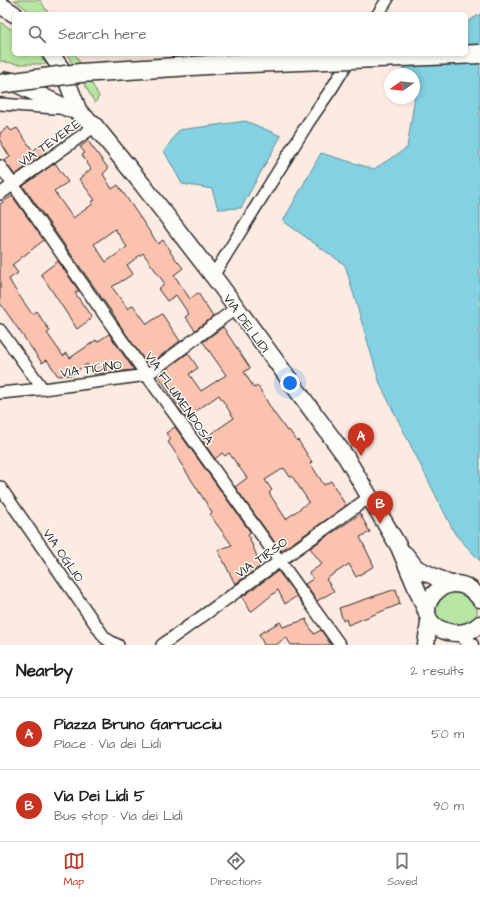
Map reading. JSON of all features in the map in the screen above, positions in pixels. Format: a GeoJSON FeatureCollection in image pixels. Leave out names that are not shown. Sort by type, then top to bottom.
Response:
{"type":"FeatureCollection","features":[{"type":"Feature","properties":{"kind":"main road"},"geometry":{"type":"LineString","coordinates":[[0,5],[12,13]]}},
{"type":"Feature","properties":{"kind":"main road"},"geometry":{"type":"LineString","coordinates":[[468,54],[480,54]]}},
{"type":"Feature","properties":{"kind":"main road"},"geometry":{"type":"LineString","coordinates":[[52,56],[63,71],[73,110]]}},
{"type":"Feature","properties":{"kind":"main road"},"geometry":{"type":"LineString","coordinates":[[0,84],[80,72],[224,64],[429,56]]}},
{"type":"Feature","properties":{"kind":"main road"},"geometry":{"type":"LineString","coordinates":[[0,76],[73,110]]}},
{"type":"Feature","properties":{"kind":"main road","name":"VIA DEI LIDI"},"geometry":{"type":"LineString","coordinates":[[73,110],[95,126],[142,184],[346,457],[371,496],[399,547],[428,617]]}},
{"type":"Feature","properties":{"kind":"main road","name":"VIA DEI LIDI"},"geometry":{"type":"LineString","coordinates":[[399,547],[416,568],[450,584],[470,588],[480,599]]}},
{"type":"Feature","properties":{"kind":"main road"},"geometry":{"type":"LineString","coordinates":[[426,645],[431,598],[440,588],[450,584]]}},
{"type":"Feature","properties":{"kind":"main road"},"geometry":{"type":"LineString","coordinates":[[428,617],[436,632],[445,642],[455,640],[468,642],[480,624]]}},
{"type":"Feature","properties":{"kind":"street"},"geometry":{"type":"LineString","coordinates":[[379,12],[387,0]]}},
{"type":"Feature","properties":{"kind":"street"},"geometry":{"type":"LineString","coordinates":[[210,273],[216,271],[308,122],[332,88],[352,56]]}},
{"type":"Feature","properties":{"kind":"street"},"geometry":{"type":"LineString","coordinates":[[0,104],[73,110]]}},
{"type":"Feature","properties":{"kind":"street","name":"VIA TEVERE"},"geometry":{"type":"LineString","coordinates":[[0,194],[95,126]]}},
{"type":"Feature","properties":{"kind":"street","name":"VIA FLUMENDOSA"},"geometry":{"type":"LineString","coordinates":[[0,166],[340,645]]}},
{"type":"Feature","properties":{"kind":"street","name":"VIA TICINO"},"geometry":{"type":"LineString","coordinates":[[0,394],[147,375],[236,308]]}},
{"type":"Feature","properties":{"kind":"street"},"geometry":{"type":"LineString","coordinates":[[0,330],[43,389]]}},
{"type":"Feature","properties":{"kind":"street","name":"VIA OGLIO"},"geometry":{"type":"LineString","coordinates":[[0,487],[106,642]]}},
{"type":"Feature","properties":{"kind":"street","name":"VIA TIRSO"},"geometry":{"type":"LineString","coordinates":[[157,645],[165,643],[371,496]]}},
{"type":"Feature","properties":{"kind":"street"},"geometry":{"type":"LineString","coordinates":[[106,642],[118,645]]}},
{"type":"Feature","properties":{"kind":"green space"},"geometry":{"type":"Polygon","coordinates":[[[14,0],[40,0],[48,12],[30,12],[14,0]]]}},
{"type":"Feature","properties":{"kind":"green space"},"geometry":{"type":"Polygon","coordinates":[[[0,22],[12,30],[12,56],[40,56],[47,64],[17,64],[0,61],[0,22]]]}},
{"type":"Feature","properties":{"kind":"green space"},"geometry":{"type":"Polygon","coordinates":[[[68,56],[76,56],[99,96],[95,103],[68,56]]]}},
{"type":"Feature","properties":{"kind":"green space"},"geometry":{"type":"Polygon","coordinates":[[[457,589],[474,599],[477,608],[477,615],[474,622],[470,628],[438,626],[434,604],[435,601],[442,595],[457,589]]]}},
{"type":"Feature","properties":{"kind":"water"},"geometry":{"type":"Polygon","coordinates":[[[480,14],[480,561],[455,534],[380,384],[345,265],[283,221],[321,153],[374,169],[407,148],[414,104],[420,104],[420,68],[404,68],[419,56],[468,56],[468,22],[480,14]]]}},
{"type":"Feature","properties":{"kind":"water"},"geometry":{"type":"Polygon","coordinates":[[[246,121],[281,136],[241,208],[218,209],[212,189],[182,184],[164,151],[179,130],[246,121]]]}},
{"type":"Feature","properties":{"kind":"building"},"geometry":{"type":"Polygon","coordinates":[[[8,127],[11,131],[17,128],[33,151],[40,145],[46,152],[15,175],[4,161],[10,157],[0,141],[0,133],[8,127]]]}},
{"type":"Feature","properties":{"kind":"building"},"geometry":{"type":"Polygon","coordinates":[[[88,141],[108,168],[103,174],[112,189],[118,185],[158,244],[163,240],[171,251],[170,252],[183,268],[174,275],[190,299],[198,293],[213,317],[195,330],[185,317],[189,314],[176,295],[167,301],[158,289],[165,284],[143,253],[127,265],[133,274],[112,287],[128,309],[133,305],[147,324],[162,314],[180,341],[150,364],[147,364],[23,186],[55,163],[68,182],[54,191],[73,218],[93,204],[91,202],[95,200],[79,179],[91,169],[82,155],[85,153],[80,147],[88,141]],[[115,229],[94,244],[106,262],[127,247],[115,229]]]}},
{"type":"Feature","properties":{"kind":"building"},"geometry":{"type":"Polygon","coordinates":[[[12,196],[44,240],[12,265],[18,273],[9,279],[32,314],[36,311],[50,331],[47,333],[63,356],[67,353],[70,358],[96,340],[97,342],[109,334],[134,370],[94,374],[87,364],[71,375],[58,376],[47,360],[42,363],[0,303],[0,204],[12,196]]]}},
{"type":"Feature","properties":{"kind":"building"},"geometry":{"type":"Polygon","coordinates":[[[58,261],[79,291],[75,293],[92,318],[77,329],[41,274],[58,261]]]}},
{"type":"Feature","properties":{"kind":"building"},"geometry":{"type":"Polygon","coordinates":[[[223,327],[250,368],[244,372],[254,388],[258,386],[272,410],[287,431],[289,430],[297,441],[298,440],[324,485],[331,481],[346,506],[281,551],[235,487],[247,478],[229,453],[225,456],[222,453],[215,459],[202,440],[234,418],[219,395],[186,418],[158,375],[188,353],[198,368],[189,374],[201,391],[226,375],[203,342],[223,327]],[[284,468],[265,480],[272,490],[269,493],[286,519],[309,502],[292,476],[290,477],[284,468]]]}},
{"type":"Feature","properties":{"kind":"building"},"geometry":{"type":"Polygon","coordinates":[[[175,427],[251,533],[248,535],[261,566],[235,584],[218,550],[232,545],[210,515],[212,512],[168,442],[171,439],[166,433],[175,427]]]}},
{"type":"Feature","properties":{"kind":"building"},"geometry":{"type":"Polygon","coordinates":[[[360,514],[370,532],[360,537],[374,566],[356,577],[349,564],[326,579],[334,591],[317,601],[305,584],[313,579],[309,573],[322,564],[310,548],[360,514]]]}},
{"type":"Feature","properties":{"kind":"building"},"geometry":{"type":"Polygon","coordinates":[[[278,571],[297,596],[285,604],[278,590],[251,612],[242,597],[278,571]]]}},
{"type":"Feature","properties":{"kind":"building"},"geometry":{"type":"Polygon","coordinates":[[[396,589],[400,604],[348,625],[346,619],[343,621],[339,608],[396,589]]]}},
{"type":"Feature","properties":{"kind":"building"},"geometry":{"type":"Polygon","coordinates":[[[307,619],[306,621],[314,634],[321,630],[331,645],[291,645],[286,637],[276,645],[264,645],[259,634],[280,622],[283,627],[307,619]]]}},
{"type":"Feature","properties":{"kind":"place","name":"Piazza Bruno Garrucciu"},"geometry":{"type":"Point","coordinates":[361,456]}},
{"type":"Feature","properties":{"kind":"place","name":"Via Dei Lidi 5"},"geometry":{"type":"Point","coordinates":[380,524]}}]}
